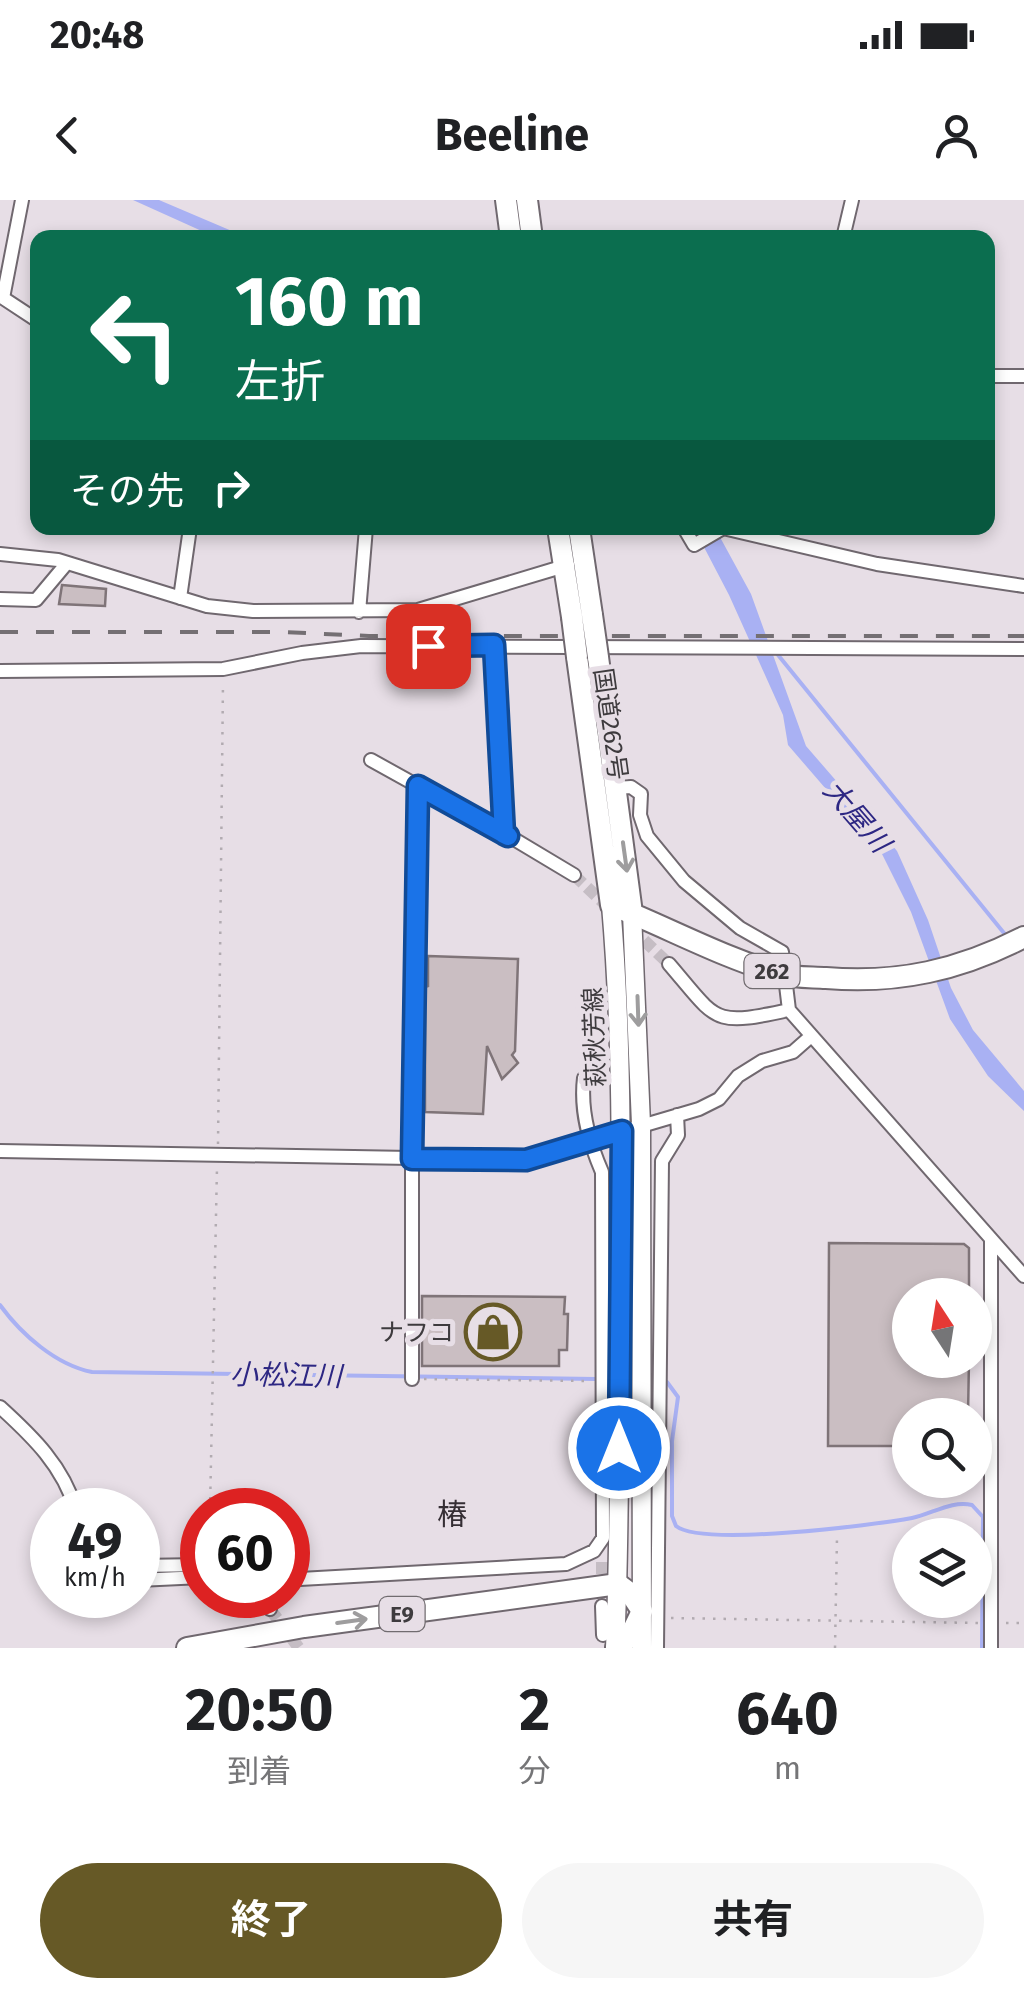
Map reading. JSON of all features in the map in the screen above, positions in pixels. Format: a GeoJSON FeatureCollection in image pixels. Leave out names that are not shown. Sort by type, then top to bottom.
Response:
{"type":"FeatureCollection","features":[{"type":"Feature","properties":{"kind":"highway"},"geometry":{"type":"LineString","coordinates":[[506,200],[511,230]]}},
{"type":"Feature","properties":{"kind":"highway"},"geometry":{"type":"LineString","coordinates":[[527,200],[531,230]]}},
{"type":"Feature","properties":{"kind":"highway","name":"国道262号"},"geometry":{"type":"LineString","coordinates":[[561,535],[574,563]]}},
{"type":"Feature","properties":{"kind":"highway","name":"国道262号"},"geometry":{"type":"LineString","coordinates":[[577,535],[574,563],[587,657],[610,905]]}},
{"type":"Feature","properties":{"kind":"highway","name":"国道262号"},"geometry":{"type":"LineString","coordinates":[[587,657],[616,788],[632,913]]}},
{"type":"Feature","properties":{"kind":"highway","name":"262"},"geometry":{"type":"LineString","coordinates":[[610,905],[784,975],[841,980],[924,976],[958,967],[1024,937]]}},
{"type":"Feature","properties":{"kind":"highway"},"geometry":{"type":"LineString","coordinates":[[611,1644],[629,1638],[650,1614],[618,1584]]}},
{"type":"Feature","properties":{"kind":"highway","name":"E9"},"geometry":{"type":"LineString","coordinates":[[187,1648],[304,1627],[618,1584]]}},
{"type":"Feature","properties":{"kind":"main road","name":"萩秋芳線"},"geometry":{"type":"LineString","coordinates":[[610,905],[620,1035],[622,1131],[618,1584],[611,1644]]}},
{"type":"Feature","properties":{"kind":"main road","name":"萩秋芳線"},"geometry":{"type":"LineString","coordinates":[[632,913],[642,1124],[650,1614],[642,1648]]}},
{"type":"Feature","properties":{"kind":"street"},"geometry":{"type":"LineString","coordinates":[[22,200],[1,298],[30,316]]}},
{"type":"Feature","properties":{"kind":"street"},"geometry":{"type":"LineString","coordinates":[[845,230],[852,200]]}},
{"type":"Feature","properties":{"kind":"street"},"geometry":{"type":"LineString","coordinates":[[995,376],[1024,376]]}},
{"type":"Feature","properties":{"kind":"street"},"geometry":{"type":"LineString","coordinates":[[180,598],[189,535]]}},
{"type":"Feature","properties":{"kind":"street"},"geometry":{"type":"LineString","coordinates":[[359,612],[365,535]]}},
{"type":"Feature","properties":{"kind":"street"},"geometry":{"type":"LineString","coordinates":[[688,535],[694,545],[709,535]]}},
{"type":"Feature","properties":{"kind":"street"},"geometry":{"type":"LineString","coordinates":[[746,535],[878,564],[1024,586]]}},
{"type":"Feature","properties":{"kind":"street"},"geometry":{"type":"LineString","coordinates":[[0,554],[67,563],[207,606],[253,611],[418,610],[574,563]]}},
{"type":"Feature","properties":{"kind":"street"},"geometry":{"type":"LineString","coordinates":[[0,599],[36,600],[67,563]]}},
{"type":"Feature","properties":{"kind":"street"},"geometry":{"type":"LineString","coordinates":[[494,645],[504,834],[508,836]]}},
{"type":"Feature","properties":{"kind":"street"},"geometry":{"type":"LineString","coordinates":[[0,671],[223,669],[362,646],[1024,650]]}},
{"type":"Feature","properties":{"kind":"street"},"geometry":{"type":"LineString","coordinates":[[371,760],[574,875]]}},
{"type":"Feature","properties":{"kind":"street"},"geometry":{"type":"LineString","coordinates":[[412,1379],[418,786]]}},
{"type":"Feature","properties":{"kind":"street"},"geometry":{"type":"LineString","coordinates":[[616,788],[636,788],[641,794],[640,815],[647,836],[684,882],[740,928],[782,952],[789,1010],[1024,1276]]}},
{"type":"Feature","properties":{"kind":"street"},"geometry":{"type":"LineString","coordinates":[[669,964],[717,1016],[746,1019],[789,1010]]}},
{"type":"Feature","properties":{"kind":"street"},"geometry":{"type":"LineString","coordinates":[[0,1151],[526,1160],[699,1110],[719,1099],[738,1076],[762,1061],[793,1052],[810,1036]]}},
{"type":"Feature","properties":{"kind":"street"},"geometry":{"type":"LineString","coordinates":[[310,1578],[566,1564],[598,1556],[605,1496],[600,1482],[602,1172],[589,1141],[582,1094],[584,1078]]}},
{"type":"Feature","properties":{"kind":"street"},"geometry":{"type":"LineString","coordinates":[[658,1648],[650,1614],[662,1161],[678,1135],[677,1115]]}},
{"type":"Feature","properties":{"kind":"street"},"geometry":{"type":"LineString","coordinates":[[991,1240],[991,1648]]}},
{"type":"Feature","properties":{"kind":"street"},"geometry":{"type":"LineString","coordinates":[[0,1408],[49,1456],[67,1488]]}},
{"type":"Feature","properties":{"kind":"street"},"geometry":{"type":"LineString","coordinates":[[602,1606],[611,1644]]}},
{"type":"Feature","properties":{"kind":"path"},"geometry":{"type":"LineString","coordinates":[[210,1488],[223,669]]}},
{"type":"Feature","properties":{"kind":"path"},"geometry":{"type":"LineString","coordinates":[[412,1379],[600,1382]]}},
{"type":"Feature","properties":{"kind":"path"},"geometry":{"type":"LineString","coordinates":[[835,1648],[837,1537]]}},
{"type":"Feature","properties":{"kind":"path"},"geometry":{"type":"LineString","coordinates":[[650,1614],[1024,1623]]}},
{"type":"Feature","properties":{"kind":"water"},"geometry":{"type":"Polygon","coordinates":[[[133,200],[159,200],[230,230],[199,230],[133,200]]]}},
{"type":"Feature","properties":{"kind":"water","name":"大屋川"},"geometry":{"type":"Polygon","coordinates":[[[698,535],[719,535],[751,594],[806,746],[897,851],[928,920],[951,988],[973,1030],[1024,1091],[1024,1111],[988,1076],[950,1019],[911,912],[882,854],[788,745],[783,715],[698,535]]]}},
{"type":"Feature","properties":{"kind":"building"},"geometry":{"type":"Polygon","coordinates":[[[62,585],[106,589],[105,606],[59,604],[62,585]]]}},
{"type":"Feature","properties":{"kind":"building"},"geometry":{"type":"Polygon","coordinates":[[[428,956],[518,959],[512,1055],[518,1063],[502,1079],[487,1046],[483,1114],[425,1112],[428,956]]]}},
{"type":"Feature","properties":{"kind":"building"},"geometry":{"type":"Polygon","coordinates":[[[829,1243],[964,1244],[969,1248],[969,1278],[892,1278],[892,1378],[969,1378],[968,1398],[892,1398],[892,1446],[828,1446],[829,1243]]]}},
{"type":"Feature","properties":{"kind":"building","name":"ナフコ"},"geometry":{"type":"Polygon","coordinates":[[[422,1296],[565,1297],[567,1350],[559,1350],[559,1366],[422,1366],[422,1296]]]}},
{"type":"Feature","properties":{"kind":"waterway"},"geometry":{"type":"LineString","coordinates":[[774,650],[1008,938]]}},
{"type":"Feature","properties":{"kind":"waterway","name":"小松江川"},"geometry":{"type":"LineString","coordinates":[[0,1305],[40,1347],[65,1363],[92,1372],[596,1379]]}},
{"type":"Feature","properties":{"kind":"waterway","name":"小松江川"},"geometry":{"type":"LineString","coordinates":[[667,1382],[678,1397],[672,1441],[672,1516],[676,1526],[692,1532],[752,1535],[892,1521],[950,1506],[972,1505],[983,1517],[982,1648]]}},
{"type":"Feature","properties":{"kind":"tunnel"},"geometry":{"type":"LineString","coordinates":[[574,875],[612,911]]}},
{"type":"Feature","properties":{"kind":"tunnel"},"geometry":{"type":"LineString","coordinates":[[631,928],[669,964]]}},
{"type":"Feature","properties":{"kind":"tunnel"},"geometry":{"type":"LineString","coordinates":[[602,1562],[602,1593]]}},
{"type":"Feature","properties":{"kind":"tunnel"},"geometry":{"type":"LineString","coordinates":[[277,1618],[299,1648]]}},
{"type":"Feature","properties":{"kind":"railway"},"geometry":{"type":"LineString","coordinates":[[0,632],[1024,636]]}},
{"type":"Feature","properties":{"kind":"place","name":"ナフコ"},"geometry":{"type":"Point","coordinates":[493,1332]}},
{"type":"Feature","properties":{"kind":"district","name":"椿"},"geometry":{"type":"Point","coordinates":[452,1515]}},
{"type":"Feature","properties":{"kind":"route"},"geometry":{"type":"LineString","coordinates":[[428,646],[494,645],[504,834],[508,836],[418,786],[412,1159],[526,1160],[622,1131],[619,1448]]}}]}
